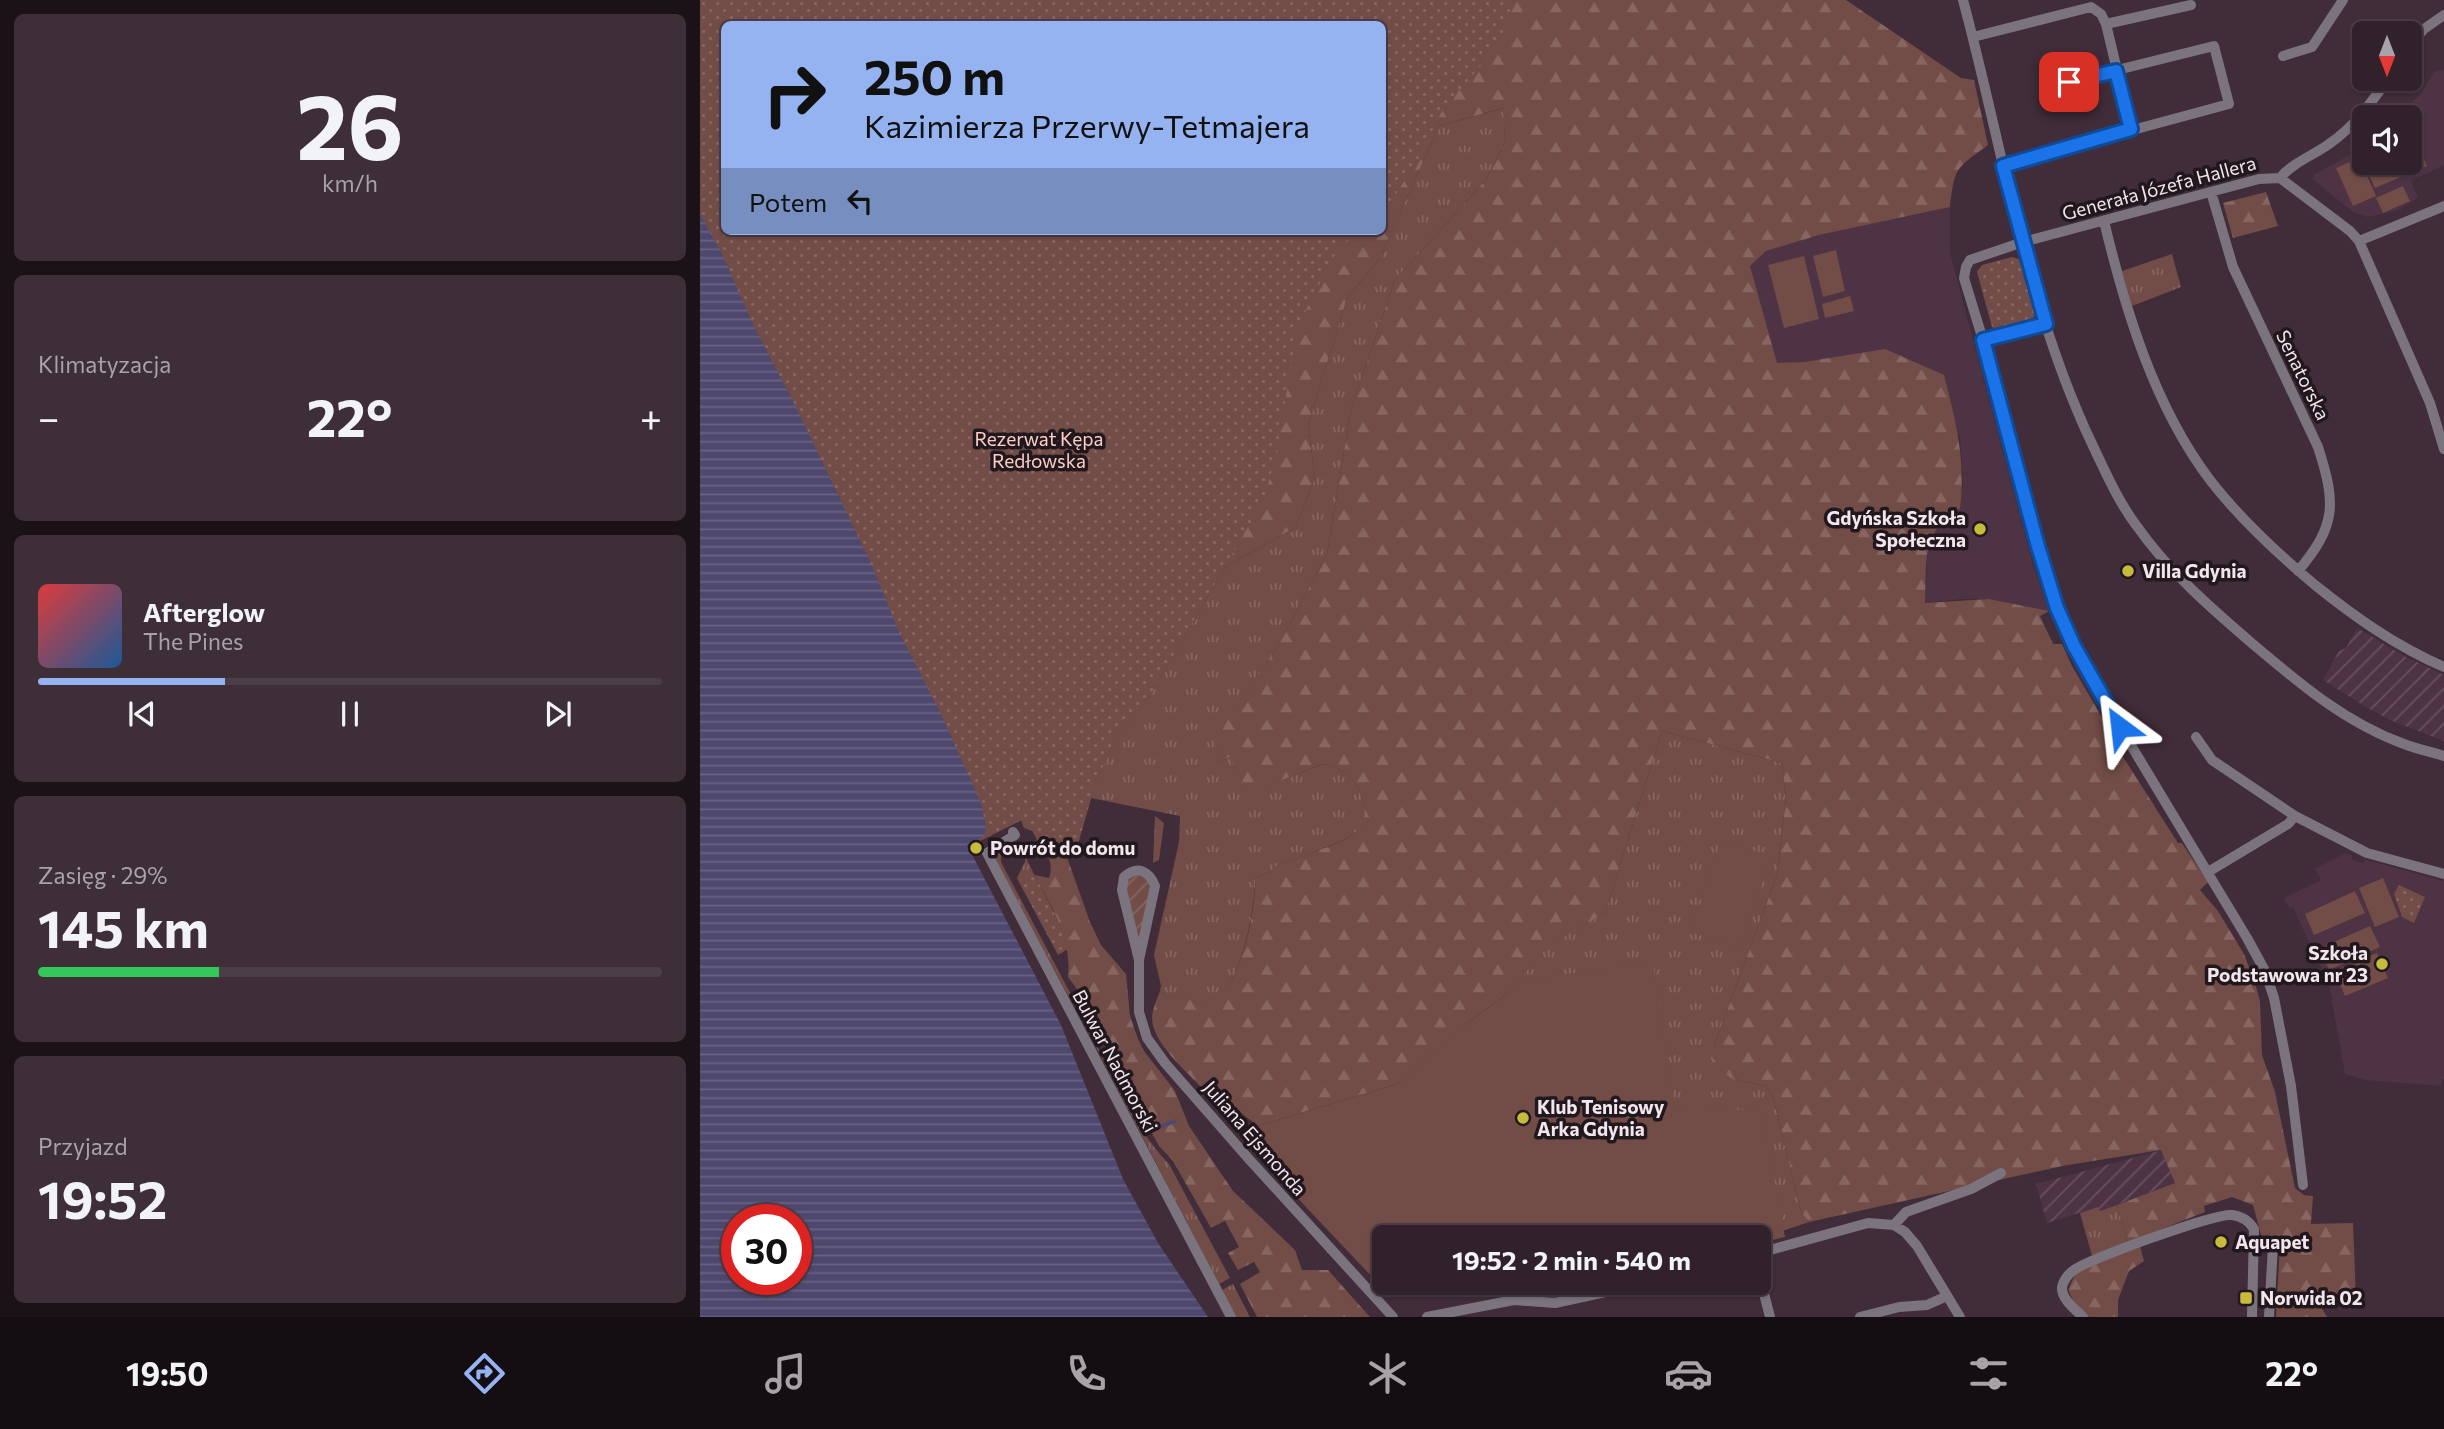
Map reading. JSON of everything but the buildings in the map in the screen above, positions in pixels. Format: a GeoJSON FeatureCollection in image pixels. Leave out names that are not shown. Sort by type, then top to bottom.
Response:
{"type":"FeatureCollection","features":[{"type":"Feature","properties":{"kind":"street"},"geometry":{"type":"LineString","coordinates":[[1963,0],[2003,166],[2046,324],[2074,405],[2134,524],[2186,586],[2309,692],[2344,714],[2404,744],[2444,757]]}},
{"type":"Feature","properties":{"kind":"street"},"geometry":{"type":"LineString","coordinates":[[2283,56],[2312,47],[2343,0]]}},
{"type":"Feature","properties":{"kind":"street"},"geometry":{"type":"LineString","coordinates":[[2106,24],[2191,5]]}},
{"type":"Feature","properties":{"kind":"street"},"geometry":{"type":"LineString","coordinates":[[1973,37],[2091,7],[2101,14],[2106,24],[2131,129]]}},
{"type":"Feature","properties":{"kind":"street"},"geometry":{"type":"LineString","coordinates":[[2422,31],[2444,15]]}},
{"type":"Feature","properties":{"kind":"street"},"geometry":{"type":"LineString","coordinates":[[2003,166],[2229,104],[2214,46],[2069,82]]}},
{"type":"Feature","properties":{"kind":"street"},"geometry":{"type":"LineString","coordinates":[[2280,178],[2291,167],[2342,134],[2379,91]]}},
{"type":"Feature","properties":{"kind":"street","name":"Generała Józefa Hallera"},"geometry":{"type":"LineString","coordinates":[[1983,340],[1964,278],[1970,260],[2023,242],[2259,179],[2280,178],[2350,231],[2359,241]]}},
{"type":"Feature","properties":{"kind":"street","name":"Senatorska"},"geometry":{"type":"LineString","coordinates":[[2211,192],[2233,267],[2318,447],[2325,468],[2331,505],[2330,519],[2326,532],[2298,571]]}},
{"type":"Feature","properties":{"kind":"street"},"geometry":{"type":"LineString","coordinates":[[2444,206],[2359,241],[2430,403],[2444,449]]}},
{"type":"Feature","properties":{"kind":"street"},"geometry":{"type":"LineString","coordinates":[[2104,221],[2118,282],[2146,361],[2177,429],[2209,479],[2231,505],[2298,571],[2364,624],[2416,655],[2444,667]]}},
{"type":"Feature","properties":{"kind":"street"},"geometry":{"type":"LineString","coordinates":[[2046,324],[1983,340],[2037,543],[2065,628],[2088,674],[2247,938],[2271,988],[2291,1086],[2303,1185]]}},
{"type":"Feature","properties":{"kind":"street"},"geometry":{"type":"LineString","coordinates":[[2196,737],[2212,760],[2295,816],[2367,853],[2444,874]]}},
{"type":"Feature","properties":{"kind":"street"},"geometry":{"type":"LineString","coordinates":[[2208,872],[2288,824],[2295,816]]}},
{"type":"Feature","properties":{"kind":"street","name":"Bulwar Nadmorski"},"geometry":{"type":"LineString","coordinates":[[1013,831],[1015,835],[987,853],[1231,1317]]}},
{"type":"Feature","properties":{"kind":"street","name":"Juliana Ejsmonda"},"geometry":{"type":"LineString","coordinates":[[1139,960],[1122,890],[1124,877],[1135,870],[1145,871],[1154,886],[1139,960],[1141,1024],[1159,1054],[1248,1158],[1393,1317]]}},
{"type":"Feature","properties":{"kind":"street"},"geometry":{"type":"LineString","coordinates":[[1894,1226],[1906,1212],[1971,1189],[2001,1173]]}},
{"type":"Feature","properties":{"kind":"street"},"geometry":{"type":"LineString","coordinates":[[2083,1317],[2066,1300],[2062,1290],[2074,1270],[2173,1231],[2213,1217],[2231,1215],[2249,1222],[2253,1229],[2252,1317]]}},
{"type":"Feature","properties":{"kind":"street"},"geometry":{"type":"LineString","coordinates":[[1771,1250],[1868,1223],[1894,1226],[1905,1232],[1917,1246],[1960,1317]]}},
{"type":"Feature","properties":{"kind":"street"},"geometry":{"type":"LineString","coordinates":[[2269,1317],[2273,1245]]}},
{"type":"Feature","properties":{"kind":"street"},"geometry":{"type":"LineString","coordinates":[[1427,1317],[1514,1300],[1555,1303],[1592,1295]]}},
{"type":"Feature","properties":{"kind":"street"},"geometry":{"type":"LineString","coordinates":[[1764,1295],[1770,1317]]}},
{"type":"Feature","properties":{"kind":"street"},"geometry":{"type":"LineString","coordinates":[[1860,1317],[1899,1307],[1927,1305],[1947,1296]]}},
{"type":"Feature","properties":{"kind":"street"},"geometry":{"type":"LineString","coordinates":[[1555,1303],[1556,1315]]}},
{"type":"Feature","properties":{"kind":"shaded area"},"geometry":{"type":"Polygon","coordinates":[[[2444,70],[2444,165],[2411,181],[2418,198],[2396,211],[2367,217],[2353,212],[2312,179],[2315,174],[2352,154],[2352,175],[2422,175],[2422,105],[2409,105],[2421,94],[2434,72],[2444,70]]]}},
{"type":"Feature","properties":{"kind":"shaded area"},"geometry":{"type":"Polygon","coordinates":[[[1950,207],[1950,253],[2033,565],[2049,611],[1989,599],[1925,603],[1928,542],[1945,517],[1960,509],[1963,481],[1960,436],[1804,362],[1777,364],[1750,266],[1766,251],[1819,235],[1950,207]]]}},
{"type":"Feature","properties":{"kind":"shaded area"},"geometry":{"type":"Polygon","coordinates":[[[700,214],[722,254],[752,322],[870,561],[900,634],[942,716],[981,803],[986,826],[984,836],[967,845],[1061,1025],[1123,1179],[1158,1243],[1208,1317],[700,1317],[700,214]]]}},
{"type":"Feature","properties":{"kind":"shaded area"},"geometry":{"type":"Polygon","coordinates":[[[2357,628],[2406,657],[2444,675],[2444,741],[2390,720],[2323,680],[2339,651],[2346,648],[2357,628]]]}},
{"type":"Feature","properties":{"kind":"shaded area","name":"Szkoła Podstawowa nr 23"},"geometry":{"type":"Polygon","coordinates":[[[2345,853],[2352,855],[2352,860],[2363,863],[2366,860],[2444,881],[2444,1079],[2441,1086],[2365,1080],[2345,1074],[2329,984],[2293,908],[2290,909],[2284,898],[2321,880],[2315,869],[2345,853]]]}},
{"type":"Feature","properties":{"kind":"shaded area"},"geometry":{"type":"Polygon","coordinates":[[[2162,1150],[2175,1183],[2100,1211],[2098,1207],[2047,1223],[2036,1184],[2162,1150]]]}},
{"type":"Feature","properties":{"kind":"green space"},"geometry":{"type":"Polygon","coordinates":[[[700,0],[1846,0],[1961,78],[1974,80],[1988,145],[1959,170],[1950,207],[1819,235],[1766,251],[1750,266],[1777,363],[1804,362],[1885,349],[1944,375],[1959,441],[1962,491],[1960,509],[1938,527],[1928,549],[1925,603],[1989,599],[2049,611],[2040,616],[2053,644],[2062,644],[2110,731],[2111,738],[2178,843],[2182,843],[2208,882],[2200,890],[2218,911],[2244,954],[2260,1001],[2262,1055],[2275,1092],[2295,1188],[2304,1195],[2313,1196],[2311,1224],[2353,1223],[2356,1300],[2319,1304],[2327,1317],[2276,1317],[2280,1245],[2263,1242],[2253,1205],[2232,1197],[2204,1206],[2205,1212],[2128,1242],[2117,1205],[2175,1183],[2161,1150],[2062,1166],[1809,1222],[1801,1212],[1773,1097],[1765,1086],[1730,1078],[1714,1062],[1714,1046],[1777,875],[1786,798],[1782,763],[1662,731],[1605,913],[1548,946],[1508,993],[1470,1021],[1397,1084],[1258,1126],[1207,1087],[1200,1086],[1170,1055],[1153,1027],[1152,1015],[1160,991],[1167,996],[1219,1004],[1235,974],[1246,943],[1256,877],[1349,837],[1362,824],[1364,815],[1364,804],[1353,780],[1340,769],[1328,765],[1322,764],[1248,793],[1230,757],[1221,761],[1213,741],[1276,649],[1327,554],[1351,409],[1395,280],[1485,181],[1505,142],[1503,108],[1439,126],[1379,260],[1347,298],[1308,425],[1315,477],[1296,527],[1225,567],[1148,699],[1118,733],[1091,798],[735,235],[1386,235],[1386,21],[721,21],[700,0]]]}},
{"type":"Feature","properties":{"kind":"green space","name":"Rezerwat Kępa Redłowska"},"geometry":{"type":"Polygon","coordinates":[[[700,0],[1515,0],[1499,45],[1443,109],[1416,164],[1386,209],[1386,21],[721,21],[721,235],[1355,235],[1338,249],[1297,327],[1277,453],[1263,501],[1148,699],[1118,733],[1096,782],[1078,844],[1045,856],[1026,818],[970,846],[938,751],[700,256],[700,0]]]}},
{"type":"Feature","properties":{"kind":"green space"},"geometry":{"type":"Polygon","coordinates":[[[1504,108],[1505,142],[1485,181],[1395,280],[1351,409],[1327,554],[1276,649],[1214,741],[1221,761],[1230,757],[1248,792],[1323,764],[1340,769],[1349,776],[1359,791],[1365,815],[1362,824],[1357,831],[1340,842],[1256,877],[1252,911],[1241,959],[1219,1005],[1167,996],[1160,991],[1154,955],[1179,842],[1180,816],[1091,798],[1096,782],[1118,733],[1148,699],[1225,567],[1296,527],[1315,477],[1308,425],[1347,298],[1379,260],[1439,126],[1504,108]]]}},
{"type":"Feature","properties":{"kind":"green space"},"geometry":{"type":"Polygon","coordinates":[[[2422,155],[2427,166],[2422,168],[2422,155]]]}},
{"type":"Feature","properties":{"kind":"green space"},"geometry":{"type":"Polygon","coordinates":[[[2352,161],[2352,175],[2367,175],[2376,196],[2353,206],[2336,168],[2352,161]]]}},
{"type":"Feature","properties":{"kind":"green space"},"geometry":{"type":"Polygon","coordinates":[[[2369,175],[2406,175],[2375,188],[2369,175]]]}},
{"type":"Feature","properties":{"kind":"green space"},"geometry":{"type":"Polygon","coordinates":[[[2403,186],[2410,201],[2383,213],[2376,198],[2403,186]]]}},
{"type":"Feature","properties":{"kind":"green space"},"geometry":{"type":"Polygon","coordinates":[[[2266,192],[2278,226],[2233,238],[2223,203],[2266,192]]]}},
{"type":"Feature","properties":{"kind":"green space"},"geometry":{"type":"Polygon","coordinates":[[[1836,250],[1845,291],[1823,297],[1813,256],[1836,250]]]}},
{"type":"Feature","properties":{"kind":"green space"},"geometry":{"type":"Polygon","coordinates":[[[2172,254],[2181,287],[2132,306],[2122,271],[2172,254]]]}},
{"type":"Feature","properties":{"kind":"green space"},"geometry":{"type":"Polygon","coordinates":[[[1804,256],[1819,319],[1784,328],[1768,265],[1804,256]]]}},
{"type":"Feature","properties":{"kind":"green space"},"geometry":{"type":"Polygon","coordinates":[[[2012,257],[2019,259],[2035,315],[2033,318],[1995,329],[1992,327],[1977,272],[1982,265],[2012,257]]]}},
{"type":"Feature","properties":{"kind":"green space"},"geometry":{"type":"Polygon","coordinates":[[[1850,296],[1854,311],[1825,318],[1822,304],[1850,296]]]}},
{"type":"Feature","properties":{"kind":"green space"},"geometry":{"type":"Polygon","coordinates":[[[1662,731],[1782,763],[1786,798],[1777,875],[1714,1046],[1714,1061],[1730,1078],[1765,1086],[1773,1097],[1801,1212],[1809,1222],[1771,1235],[1771,1225],[1745,1225],[1508,993],[1547,946],[1605,913],[1662,731]]]}},
{"type":"Feature","properties":{"kind":"green space"},"geometry":{"type":"Polygon","coordinates":[[[1004,778],[1063,846],[1101,945],[1126,974],[1130,1016],[1138,1039],[1175,1091],[1189,1126],[1233,1191],[1295,1250],[1302,1270],[1328,1270],[1370,1317],[1257,1317],[1240,1284],[1260,1272],[1254,1262],[1238,1270],[1228,1253],[1239,1247],[1225,1221],[1211,1228],[1173,1161],[1159,1146],[1094,1028],[1088,1004],[1068,977],[1064,937],[1035,875],[1049,878],[1051,866],[1048,855],[1037,833],[1024,828],[1004,778]]]}},
{"type":"Feature","properties":{"kind":"green space"},"geometry":{"type":"Polygon","coordinates":[[[1155,816],[1164,823],[1159,860],[1153,863],[1155,816]]]}},
{"type":"Feature","properties":{"kind":"green space"},"geometry":{"type":"Polygon","coordinates":[[[1721,840],[1770,856],[1740,948],[1691,932],[1721,840]]]}},
{"type":"Feature","properties":{"kind":"green space"},"geometry":{"type":"Polygon","coordinates":[[[1004,850],[1001,862],[1076,1004],[1073,1005],[994,856],[1004,850]]]}},
{"type":"Feature","properties":{"kind":"green space"},"geometry":{"type":"Polygon","coordinates":[[[1025,856],[1035,876],[1020,884],[1017,878],[1025,856]]]}},
{"type":"Feature","properties":{"kind":"green space"},"geometry":{"type":"Polygon","coordinates":[[[1035,875],[1061,927],[1068,949],[1058,955],[1020,884],[1035,875]]]}},
{"type":"Feature","properties":{"kind":"green space"},"geometry":{"type":"Polygon","coordinates":[[[1135,875],[1143,876],[1150,888],[1139,940],[1126,889],[1127,881],[1135,875]]]}},
{"type":"Feature","properties":{"kind":"green space"},"geometry":{"type":"Polygon","coordinates":[[[2383,878],[2399,917],[2375,927],[2359,888],[2383,878]]]}},
{"type":"Feature","properties":{"kind":"green space"},"geometry":{"type":"Polygon","coordinates":[[[2399,885],[2425,897],[2414,923],[2402,917],[2394,894],[2399,885]]]}},
{"type":"Feature","properties":{"kind":"green space"},"geometry":{"type":"Polygon","coordinates":[[[2355,891],[2365,913],[2314,935],[2305,914],[2355,891]]]}},
{"type":"Feature","properties":{"kind":"green space"},"geometry":{"type":"Polygon","coordinates":[[[2370,926],[2380,947],[2329,970],[2320,948],[2370,926]]]}},
{"type":"Feature","properties":{"kind":"green space"},"geometry":{"type":"Polygon","coordinates":[[[2377,953],[2388,978],[2345,996],[2334,971],[2377,953]]]}},
{"type":"Feature","properties":{"kind":"green space","name":"Klub Tenisowy Arka Gdynia"},"geometry":{"type":"Polygon","coordinates":[[[1653,963],[1673,1107],[1762,1111],[1785,1237],[1771,1240],[1771,1225],[1372,1225],[1372,1277],[1255,1153],[1253,1135],[1258,1126],[1397,1084],[1470,1021],[1508,993],[1519,980],[1653,963]]]}},
{"type":"Feature","properties":{"kind":"green space"},"geometry":{"type":"Polygon","coordinates":[[[1081,1012],[1131,1112],[1169,1164],[1230,1278],[1219,1284],[1078,1013],[1081,1012]]]}},
{"type":"Feature","properties":{"kind":"green space"},"geometry":{"type":"Polygon","coordinates":[[[2117,1205],[2128,1242],[2092,1256],[2080,1213],[2098,1207],[2100,1211],[2117,1205]]]}},
{"type":"Feature","properties":{"kind":"green space"},"geometry":{"type":"Polygon","coordinates":[[[2140,1246],[2144,1261],[2129,1271],[2118,1300],[2118,1317],[2089,1317],[2074,1302],[2068,1290],[2076,1272],[2140,1246]]]}},
{"type":"Feature","properties":{"kind":"green space"},"geometry":{"type":"Polygon","coordinates":[[[1233,1284],[1250,1317],[1236,1317],[1222,1290],[1233,1284]]]}},
{"type":"Feature","properties":{"kind":"waterway"},"geometry":{"type":"LineString","coordinates":[[1157,1128],[1175,1121]]}},
{"type":"Feature","properties":{"kind":"place","name":"Gdyńska Szkoła Społeczna"},"geometry":{"type":"Point","coordinates":[1980,529]}},
{"type":"Feature","properties":{"kind":"place","name":"Villa Gdynia"},"geometry":{"type":"Point","coordinates":[2128,571]}},
{"type":"Feature","properties":{"kind":"place","name":"Powrót do domu"},"geometry":{"type":"Point","coordinates":[976,848]}},
{"type":"Feature","properties":{"kind":"place","name":"Szkoła Podstawowa nr 23"},"geometry":{"type":"Point","coordinates":[2382,964]}},
{"type":"Feature","properties":{"kind":"place","name":"Klub Tenisowy Arka Gdynia"},"geometry":{"type":"Point","coordinates":[1523,1118]}},
{"type":"Feature","properties":{"kind":"place","name":"Aquapet"},"geometry":{"type":"Point","coordinates":[2221,1242]}},
{"type":"Feature","properties":{"kind":"place","name":"Norwida 02"},"geometry":{"type":"Point","coordinates":[2246,1298]}},
{"type":"Feature","properties":{"kind":"route"},"geometry":{"type":"LineString","coordinates":[[2069,82],[2116,71],[2131,129],[2003,166],[2046,324],[1983,340],[2057,608],[2088,674],[2120,727]]}}]}
